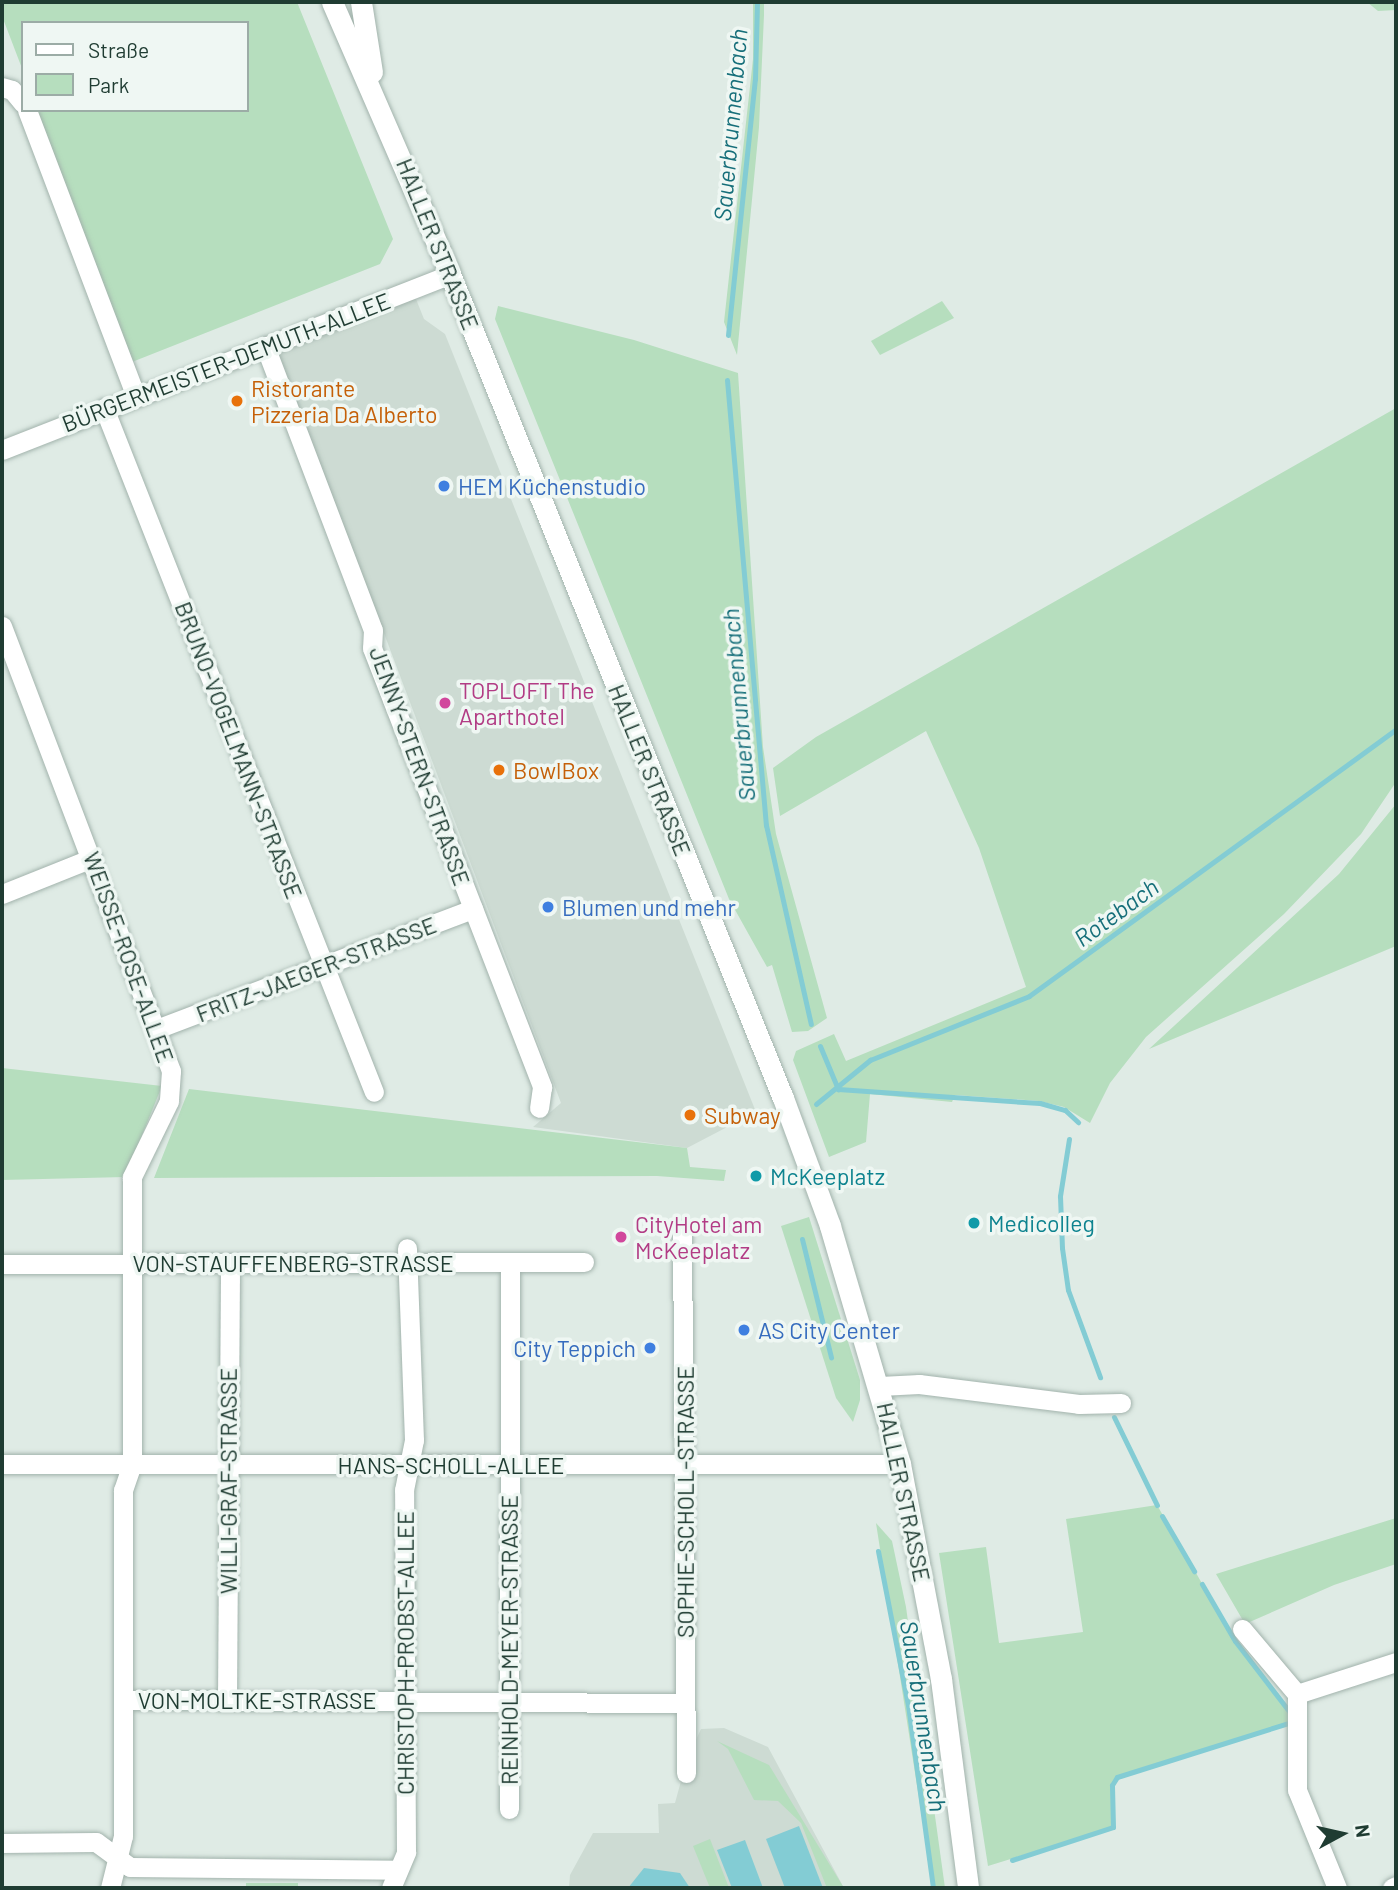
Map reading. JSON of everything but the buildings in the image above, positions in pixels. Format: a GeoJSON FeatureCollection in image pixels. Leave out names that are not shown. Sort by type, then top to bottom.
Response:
{"type":"FeatureCollection","features":[{"type":"Feature","properties":{"kind":"main road","name":"HALLER STRASSE"},"geometry":{"type":"LineString","coordinates":[[332,2],[387,121],[450,274],[788,1111],[880,1386],[900,1464],[941,1679],[968,1888]]}},
{"type":"Feature","properties":{"kind":"main road","name":"HALLER STRASSE"},"geometry":{"type":"LineString","coordinates":[[346,2],[387,121]]}},
{"type":"Feature","properties":{"kind":"main road"},"geometry":{"type":"LineString","coordinates":[[361,2],[372,74]]}},
{"type":"Feature","properties":{"kind":"street"},"geometry":{"type":"LineString","coordinates":[[2,87],[12,90],[21,101]]}},
{"type":"Feature","properties":{"kind":"street"},"geometry":{"type":"LineString","coordinates":[[28,112],[135,394]]}},
{"type":"Feature","properties":{"kind":"street","name":"BÜRGERMEISTER-DEMUTH-ALLEE"},"geometry":{"type":"LineString","coordinates":[[2,450],[135,394],[450,274]]}},
{"type":"Feature","properties":{"kind":"street","name":"JENNY-STERN-STRASSE"},"geometry":{"type":"LineString","coordinates":[[265,346],[373,630],[372,648],[542,1087],[539,1108]]}},
{"type":"Feature","properties":{"kind":"street","name":"BRUNO-VOGELMANN-STRASSE"},"geometry":{"type":"LineString","coordinates":[[104,408],[374,1092]]}},
{"type":"Feature","properties":{"kind":"street","name":"WEISSE-ROSE-ALLEE"},"geometry":{"type":"LineString","coordinates":[[2,626],[159,1028],[172,1070],[169,1101],[132,1177],[132,1464],[123,1490],[123,1836],[110,1888]]}},
{"type":"Feature","properties":{"kind":"street"},"geometry":{"type":"LineString","coordinates":[[2,894],[92,858]]}},
{"type":"Feature","properties":{"kind":"street","name":"FRITZ-JAEGER-STRASSE"},"geometry":{"type":"LineString","coordinates":[[159,1028],[473,909]]}},
{"type":"Feature","properties":{"kind":"street","name":"SOPHIE-SCHOLL-STRASSE"},"geometry":{"type":"LineString","coordinates":[[682,1231],[686,1773]]}},
{"type":"Feature","properties":{"kind":"street","name":"VON-STAUFFENBERG-STRASSE"},"geometry":{"type":"LineString","coordinates":[[2,1264],[229,1263],[409,1255],[510,1262],[584,1262]]}},
{"type":"Feature","properties":{"kind":"street","name":"CHRISTOPH-PROBST-ALLEE"},"geometry":{"type":"LineString","coordinates":[[395,1879],[406,1852],[404,1490],[414,1440],[409,1255]]}},
{"type":"Feature","properties":{"kind":"street","name":"REINHOLD-MEYER-STRASSE"},"geometry":{"type":"LineString","coordinates":[[509,1809],[510,1262]]}},
{"type":"Feature","properties":{"kind":"street","name":"WILLI-GRAF-STRASSE"},"geometry":{"type":"LineString","coordinates":[[227,1700],[229,1263]]}},
{"type":"Feature","properties":{"kind":"street","name":"HALLER STRASSE"},"geometry":{"type":"LineString","coordinates":[[880,1386],[919,1384],[1079,1404],[1121,1403]]}},
{"type":"Feature","properties":{"kind":"street","name":"HANS-SCHOLL-ALLEE"},"geometry":{"type":"LineString","coordinates":[[2,1464],[900,1464]]}},
{"type":"Feature","properties":{"kind":"street"},"geometry":{"type":"LineString","coordinates":[[1242,1629],[1297,1694],[1297,1790],[1336,1888]]}},
{"type":"Feature","properties":{"kind":"street"},"geometry":{"type":"LineString","coordinates":[[1297,1694],[1396,1662]]}},
{"type":"Feature","properties":{"kind":"street","name":"VON-MOLTKE-STRASSE"},"geometry":{"type":"LineString","coordinates":[[122,1700],[685,1703]]}},
{"type":"Feature","properties":{"kind":"street"},"geometry":{"type":"LineString","coordinates":[[2,1843],[96,1843],[130,1867],[228,1879],[395,1879]]}},
{"type":"Feature","properties":{"kind":"shaded area"},"geometry":{"type":"Polygon","coordinates":[[[414,294],[424,319],[445,334],[756,1112],[687,1148],[533,1127],[561,1103],[278,352],[414,294]]]}},
{"type":"Feature","properties":{"kind":"shaded area"},"geometry":{"type":"Polygon","coordinates":[[[724,1728],[768,1747],[844,1888],[569,1888],[570,1875],[593,1833],[659,1833],[658,1804],[675,1803],[687,1759],[701,1729],[724,1728]]]}},
{"type":"Feature","properties":{"kind":"green space"},"geometry":{"type":"Polygon","coordinates":[[[2,2],[297,2],[393,239],[380,264],[132,362],[38,112],[248,112],[248,21],[21,21],[21,66],[2,16],[2,2]]]}},
{"type":"Feature","properties":{"kind":"green space"},"geometry":{"type":"Polygon","coordinates":[[[753,2],[764,2],[759,127],[737,355],[724,322],[753,59],[753,2]]]}},
{"type":"Feature","properties":{"kind":"green space"},"geometry":{"type":"Polygon","coordinates":[[[1367,2],[1396,2],[1396,10],[1378,11],[1367,2]]]}},
{"type":"Feature","properties":{"kind":"green space"},"geometry":{"type":"Polygon","coordinates":[[[942,301],[954,318],[880,355],[871,341],[942,301]]]}},
{"type":"Feature","properties":{"kind":"green space"},"geometry":{"type":"Polygon","coordinates":[[[498,306],[634,340],[738,373],[763,747],[776,834],[827,1018],[808,1031],[792,1032],[772,965],[767,967],[729,899],[495,319],[498,306]]]}},
{"type":"Feature","properties":{"kind":"green space"},"geometry":{"type":"Polygon","coordinates":[[[1396,408],[1396,782],[1361,834],[1284,914],[1146,1037],[1110,1083],[1090,1123],[1064,1107],[1039,1101],[955,1095],[952,1102],[870,1094],[866,1142],[829,1157],[793,1060],[796,1051],[834,1034],[846,1061],[1026,987],[979,848],[926,731],[780,816],[773,768],[816,737],[1396,408]]]}},
{"type":"Feature","properties":{"kind":"green space"},"geometry":{"type":"Polygon","coordinates":[[[1396,804],[1396,946],[1149,1049],[1339,874],[1396,804]]]}},
{"type":"Feature","properties":{"kind":"green space"},"geometry":{"type":"Polygon","coordinates":[[[2,1068],[162,1086],[125,1177],[2,1180],[2,1068]]]}},
{"type":"Feature","properties":{"kind":"green space"},"geometry":{"type":"Polygon","coordinates":[[[189,1089],[687,1148],[690,1167],[726,1170],[724,1181],[657,1176],[154,1178],[189,1089]]]}},
{"type":"Feature","properties":{"kind":"green space"},"geometry":{"type":"Polygon","coordinates":[[[809,1217],[860,1380],[860,1400],[853,1422],[836,1398],[781,1226],[809,1217]]]}},
{"type":"Feature","properties":{"kind":"green space"},"geometry":{"type":"Polygon","coordinates":[[[1157,1505],[1235,1641],[1292,1715],[1289,1723],[1118,1777],[1112,1786],[1113,1827],[988,1866],[939,1553],[986,1547],[999,1643],[1083,1632],[1066,1519],[1157,1505]]]}},
{"type":"Feature","properties":{"kind":"green space"},"geometry":{"type":"Polygon","coordinates":[[[1396,1518],[1396,1564],[1334,1585],[1245,1624],[1216,1574],[1396,1518]]]}},
{"type":"Feature","properties":{"kind":"green space"},"geometry":{"type":"Polygon","coordinates":[[[876,1523],[892,1541],[906,1607],[945,1888],[933,1888],[876,1523]]]}},
{"type":"Feature","properties":{"kind":"green space"},"geometry":{"type":"Polygon","coordinates":[[[717,1741],[769,1765],[844,1888],[827,1888],[801,1823],[778,1801],[754,1800],[728,1749],[717,1741]]]}},
{"type":"Feature","properties":{"kind":"green space"},"geometry":{"type":"Polygon","coordinates":[[[710,1839],[729,1888],[710,1888],[693,1846],[710,1839]]]}},
{"type":"Feature","properties":{"kind":"green space"},"geometry":{"type":"Polygon","coordinates":[[[246,1883],[298,1883],[298,1888],[246,1888],[246,1883]]]}},
{"type":"Feature","properties":{"kind":"water"},"geometry":{"type":"Polygon","coordinates":[[[799,1826],[823,1888],[785,1888],[766,1839],[799,1826]]]}},
{"type":"Feature","properties":{"kind":"water"},"geometry":{"type":"Polygon","coordinates":[[[745,1840],[763,1888],[732,1888],[717,1850],[745,1840]]]}},
{"type":"Feature","properties":{"kind":"water"},"geometry":{"type":"Polygon","coordinates":[[[644,1868],[680,1873],[690,1888],[628,1888],[644,1868]]]}},
{"type":"Feature","properties":{"kind":"waterway","name":"Sauerbrunnenbach"},"geometry":{"type":"LineString","coordinates":[[728,335],[755,79],[757,2]]}},
{"type":"Feature","properties":{"kind":"waterway","name":"Sauerbrunnenbach"},"geometry":{"type":"LineString","coordinates":[[727,380],[766,825],[811,1024]]}},
{"type":"Feature","properties":{"kind":"waterway","name":"Rotebach"},"geometry":{"type":"LineString","coordinates":[[816,1104],[870,1060],[1029,996],[1396,729]]}},
{"type":"Feature","properties":{"kind":"waterway","name":"Sauerbrunnenbach"},"geometry":{"type":"LineString","coordinates":[[820,1046],[838,1089]]}},
{"type":"Feature","properties":{"kind":"waterway"},"geometry":{"type":"LineString","coordinates":[[838,1089],[1040,1103],[1065,1110],[1078,1122]]}},
{"type":"Feature","properties":{"kind":"waterway"},"geometry":{"type":"LineString","coordinates":[[1069,1139],[1060,1196],[1062,1248],[1068,1290],[1100,1377]]}},
{"type":"Feature","properties":{"kind":"waterway","name":"Sauerbrunnenbach"},"geometry":{"type":"LineString","coordinates":[[802,1239],[831,1357]]}},
{"type":"Feature","properties":{"kind":"waterway"},"geometry":{"type":"LineString","coordinates":[[1114,1417],[1157,1505]]}},
{"type":"Feature","properties":{"kind":"waterway"},"geometry":{"type":"LineString","coordinates":[[1162,1516],[1194,1571]]}},
{"type":"Feature","properties":{"kind":"waterway","name":"Sauerbrunnenbach"},"geometry":{"type":"LineString","coordinates":[[878,1551],[908,1705],[933,1888]]}},
{"type":"Feature","properties":{"kind":"waterway"},"geometry":{"type":"LineString","coordinates":[[1012,1860],[1113,1827],[1112,1785],[1117,1777],[1291,1722],[1292,1715],[1235,1641],[1202,1584]]}},
{"type":"Feature","properties":{"kind":"place","name":"Ristorante Pizzeria Da Alberto"},"geometry":{"type":"Point","coordinates":[237,401]}},
{"type":"Feature","properties":{"kind":"place","name":"HEM Küchenstudio"},"geometry":{"type":"Point","coordinates":[444,486]}},
{"type":"Feature","properties":{"kind":"place","name":"TOPLOFT The Aparthotel"},"geometry":{"type":"Point","coordinates":[445,703]}},
{"type":"Feature","properties":{"kind":"place","name":"BowlBox"},"geometry":{"type":"Point","coordinates":[499,770]}},
{"type":"Feature","properties":{"kind":"place","name":"Blumen und mehr"},"geometry":{"type":"Point","coordinates":[548,907]}},
{"type":"Feature","properties":{"kind":"place","name":"Subway"},"geometry":{"type":"Point","coordinates":[690,1115]}},
{"type":"Feature","properties":{"kind":"place","name":"McKeeplatz"},"geometry":{"type":"Point","coordinates":[756,1176]}},
{"type":"Feature","properties":{"kind":"place","name":"Medicolleg"},"geometry":{"type":"Point","coordinates":[974,1223]}},
{"type":"Feature","properties":{"kind":"place","name":"CityHotel am McKeeplatz"},"geometry":{"type":"Point","coordinates":[621,1237]}},
{"type":"Feature","properties":{"kind":"place","name":"AS City Center"},"geometry":{"type":"Point","coordinates":[744,1330]}},
{"type":"Feature","properties":{"kind":"place","name":"City Teppich"},"geometry":{"type":"Point","coordinates":[650,1348]}}]}
